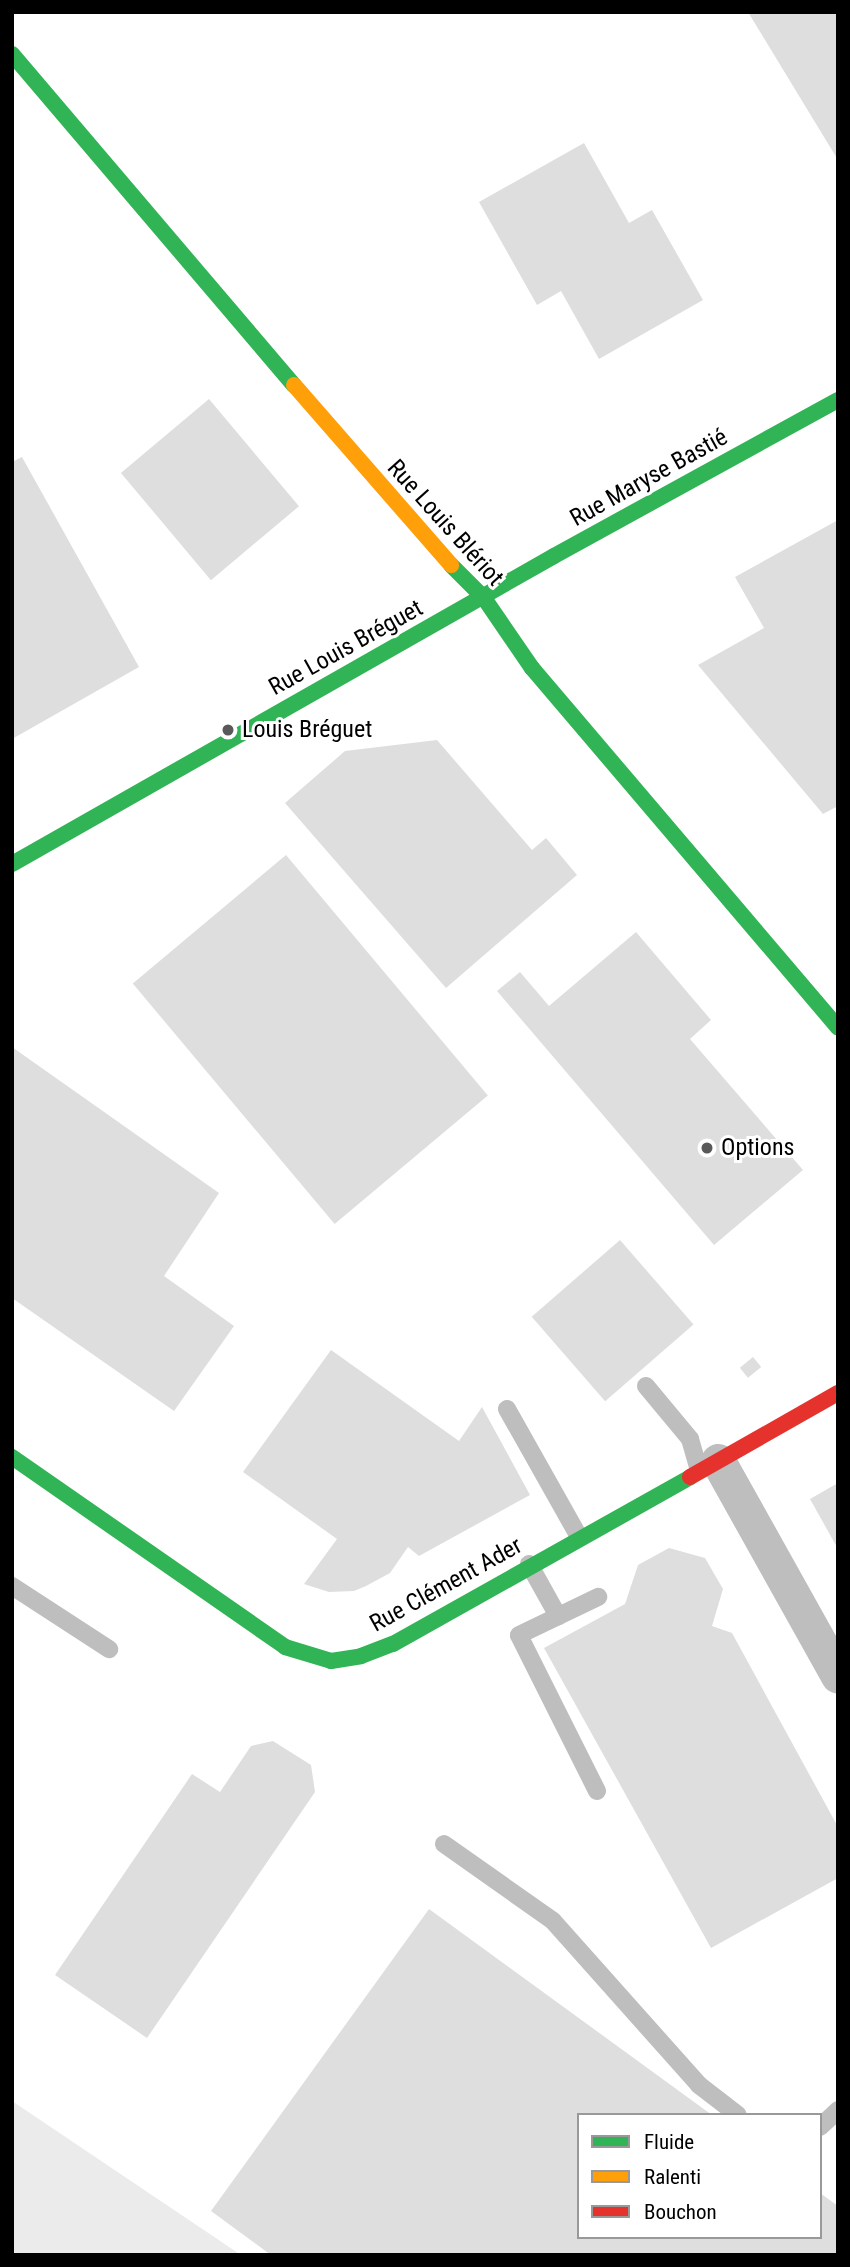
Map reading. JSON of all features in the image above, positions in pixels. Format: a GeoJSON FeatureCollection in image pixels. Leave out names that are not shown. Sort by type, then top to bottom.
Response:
{"type":"FeatureCollection","features":[{"type":"Feature","properties":{"kind":"street","name":"Rue Louis Blériot"},"geometry":{"type":"LineString","coordinates":[[12,54],[426,540],[484,598],[532,668],[838,1028]]}},
{"type":"Feature","properties":{"kind":"street","name":"Rue Maryse Bastié"},"geometry":{"type":"LineString","coordinates":[[484,598],[838,400]]}},
{"type":"Feature","properties":{"kind":"street","name":"Rue Louis Bréguet"},"geometry":{"type":"LineString","coordinates":[[12,864],[484,598]]}},
{"type":"Feature","properties":{"kind":"street","name":"Rue Clément Ader"},"geometry":{"type":"LineString","coordinates":[[12,1457],[285,1647],[331,1661],[361,1656],[393,1644],[529,1564],[838,1393]]}},
{"type":"Feature","properties":{"kind":"street"},"geometry":{"type":"LineString","coordinates":[[709,1465],[838,1676]]}},
{"type":"Feature","properties":{"kind":"lane"},"geometry":{"type":"LineString","coordinates":[[646,1386],[709,1465]]}},
{"type":"Feature","properties":{"kind":"lane"},"geometry":{"type":"LineString","coordinates":[[507,1409],[579,1537]]}},
{"type":"Feature","properties":{"kind":"lane"},"geometry":{"type":"LineString","coordinates":[[529,1564],[558,1616]]}},
{"type":"Feature","properties":{"kind":"lane"},"geometry":{"type":"LineString","coordinates":[[12,1586],[109,1649]]}},
{"type":"Feature","properties":{"kind":"lane"},"geometry":{"type":"LineString","coordinates":[[597,1791],[519,1634],[598,1597]]}},
{"type":"Feature","properties":{"kind":"lane"},"geometry":{"type":"LineString","coordinates":[[444,1844],[553,1922],[699,2085],[735,2113]]}},
{"type":"Feature","properties":{"kind":"lane"},"geometry":{"type":"LineString","coordinates":[[822,2125],[838,2110]]}},
{"type":"Feature","properties":{"kind":"shaded area"},"geometry":{"type":"Polygon","coordinates":[[[12,2101],[241,2255],[12,2255],[12,2101]]]}},
{"type":"Feature","properties":{"kind":"building"},"geometry":{"type":"Polygon","coordinates":[[[748,12],[838,12],[838,160],[748,12]]]}},
{"type":"Feature","properties":{"kind":"building"},"geometry":{"type":"Polygon","coordinates":[[[584,143],[629,223],[652,210],[703,300],[599,359],[561,291],[537,305],[479,202],[584,143]]]}},
{"type":"Feature","properties":{"kind":"building"},"geometry":{"type":"Polygon","coordinates":[[[209,399],[299,506],[211,580],[121,473],[209,399]]]}},
{"type":"Feature","properties":{"kind":"building"},"geometry":{"type":"Polygon","coordinates":[[[22,457],[139,667],[12,739],[12,462],[22,457]]]}},
{"type":"Feature","properties":{"kind":"building"},"geometry":{"type":"Polygon","coordinates":[[[838,520],[838,806],[823,814],[698,665],[764,628],[735,577],[838,520]]]}},
{"type":"Feature","properties":{"kind":"building"},"geometry":{"type":"Polygon","coordinates":[[[437,740],[532,850],[546,838],[577,875],[446,988],[285,803],[345,751],[437,740]]]}},
{"type":"Feature","properties":{"kind":"building"},"geometry":{"type":"Polygon","coordinates":[[[286,855],[488,1096],[335,1224],[133,984],[286,855]]]}},
{"type":"Feature","properties":{"kind":"building"},"geometry":{"type":"Polygon","coordinates":[[[636,932],[711,1020],[690,1039],[803,1170],[714,1245],[497,991],[520,972],[549,1006],[636,932]]]}},
{"type":"Feature","properties":{"kind":"building"},"geometry":{"type":"Polygon","coordinates":[[[12,1047],[219,1193],[164,1276],[234,1326],[174,1411],[12,1298],[12,1047]]]}},
{"type":"Feature","properties":{"kind":"building"},"geometry":{"type":"Polygon","coordinates":[[[620,1240],[693,1325],[605,1401],[532,1317],[620,1240]]]}},
{"type":"Feature","properties":{"kind":"building"},"geometry":{"type":"Polygon","coordinates":[[[331,1350],[459,1441],[482,1407],[530,1495],[419,1556],[408,1547],[390,1573],[354,1591],[329,1592],[304,1584],[337,1539],[243,1472],[331,1350]]]}},
{"type":"Feature","properties":{"kind":"building"},"geometry":{"type":"Polygon","coordinates":[[[753,1357],[761,1367],[748,1378],[740,1368],[753,1357]]]}},
{"type":"Feature","properties":{"kind":"building"},"geometry":{"type":"Polygon","coordinates":[[[838,1483],[838,1549],[810,1499],[838,1483]]]}},
{"type":"Feature","properties":{"kind":"building"},"geometry":{"type":"Polygon","coordinates":[[[669,1548],[705,1558],[723,1589],[712,1626],[732,1633],[838,1827],[838,1878],[711,1948],[544,1648],[625,1604],[638,1565],[669,1548]]]}},
{"type":"Feature","properties":{"kind":"building"},"geometry":{"type":"Polygon","coordinates":[[[273,1741],[311,1765],[315,1792],[147,2038],[55,1975],[192,1774],[220,1792],[251,1746],[273,1741]]]}},
{"type":"Feature","properties":{"kind":"building"},"geometry":{"type":"Polygon","coordinates":[[[429,1909],[709,2113],[577,2113],[577,2239],[822,2239],[822,2194],[838,2206],[838,2255],[271,2255],[211,2211],[429,1909]]]}},
{"type":"Feature","properties":{"kind":"traffic: fast"},"geometry":{"type":"LineString","coordinates":[[12,54],[294,385]]}},
{"type":"Feature","properties":{"kind":"traffic: fast"},"geometry":{"type":"LineString","coordinates":[[12,864],[554,556],[838,400]]}},
{"type":"Feature","properties":{"kind":"traffic: fast"},"geometry":{"type":"LineString","coordinates":[[451,565],[484,598],[532,668],[838,1028]]}},
{"type":"Feature","properties":{"kind":"traffic: fast"},"geometry":{"type":"LineString","coordinates":[[12,1457],[285,1647],[331,1661],[361,1656],[393,1644],[690,1477]]}},
{"type":"Feature","properties":{"kind":"traffic: slow"},"geometry":{"type":"LineString","coordinates":[[294,385],[451,565]]}},
{"type":"Feature","properties":{"kind":"traffic: jam"},"geometry":{"type":"LineString","coordinates":[[690,1477],[838,1393]]}},
{"type":"Feature","properties":{"kind":"place","name":"Louis Bréguet"},"geometry":{"type":"Point","coordinates":[228,730]}},
{"type":"Feature","properties":{"kind":"place","name":"Options"},"geometry":{"type":"Point","coordinates":[707,1148]}}]}
